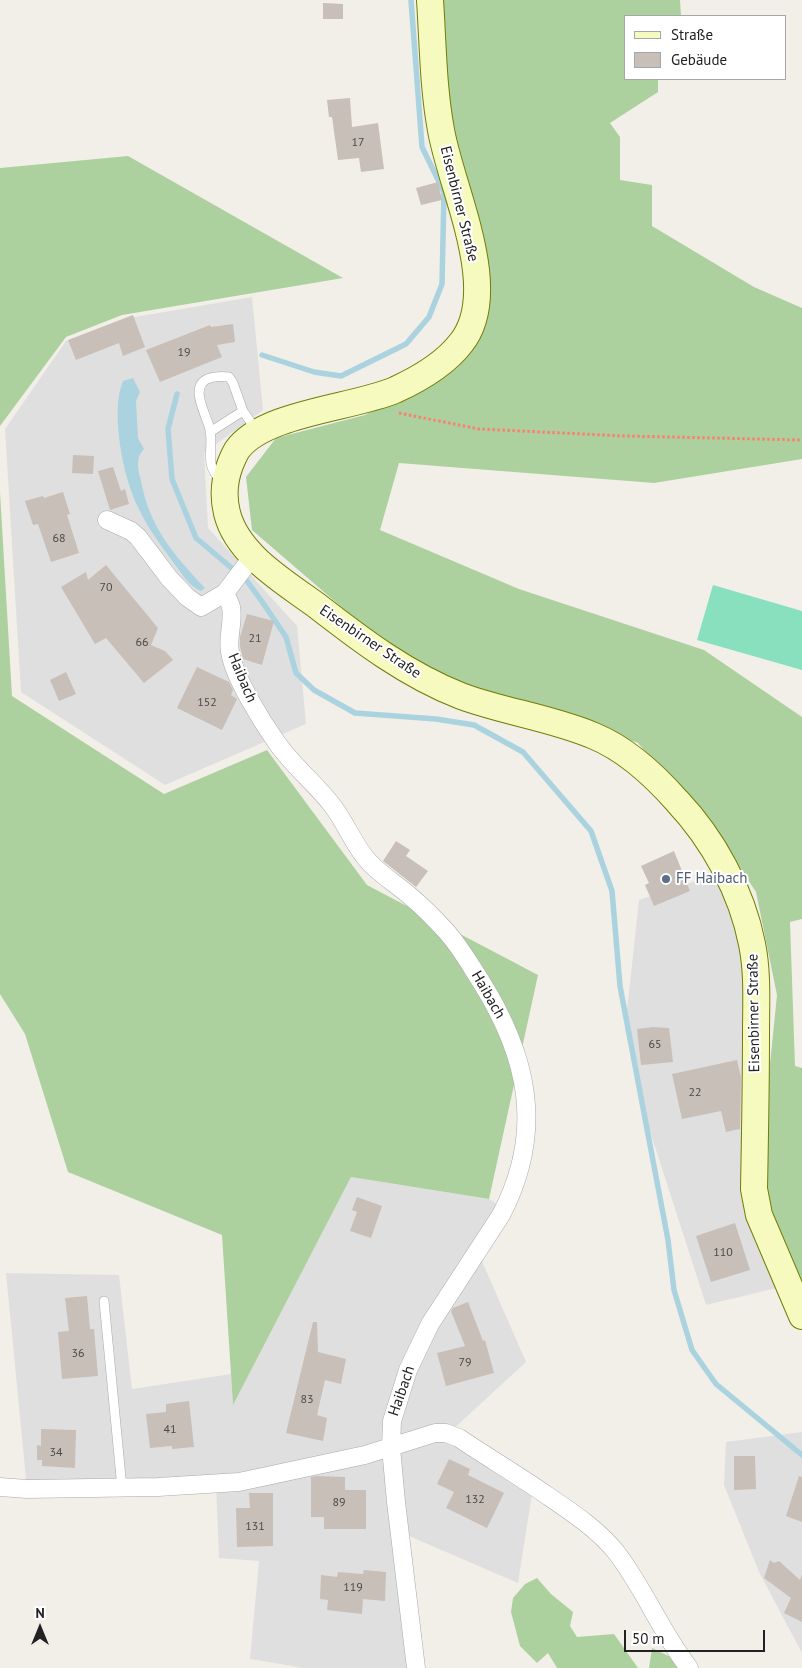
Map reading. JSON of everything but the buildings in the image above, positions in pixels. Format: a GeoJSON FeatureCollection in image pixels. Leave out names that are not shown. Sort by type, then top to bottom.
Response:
{"type":"FeatureCollection","features":[{"type":"Feature","properties":{"kind":"main road","name":"Eisenbirner Straße"},"geometry":{"type":"LineString","coordinates":[[430,0],[435,94],[441,135],[470,235],[476,269],[478,296],[472,324],[464,340],[450,356],[425,374],[394,390],[353,403],[277,422],[250,421],[246,441],[237,451],[228,469],[225,482],[224,502],[228,519],[247,563],[284,582],[383,655],[426,681],[459,695],[487,705],[591,734],[614,746],[665,788],[686,810],[705,835],[726,872],[742,908],[753,948],[756,985],[754,1189],[759,1215],[802,1316]]}},
{"type":"Feature","properties":{"kind":"street"},"geometry":{"type":"LineString","coordinates":[[107,520],[138,537],[169,578],[187,597],[201,607],[227,589],[247,563]]}},
{"type":"Feature","properties":{"kind":"street","name":"Haibach"},"geometry":{"type":"LineString","coordinates":[[227,589],[231,607],[228,642],[230,655],[261,720],[290,760],[331,804],[368,860],[446,930],[461,950],[504,1022],[520,1064],[524,1088],[526,1135],[518,1177],[501,1215],[430,1324],[418,1348],[396,1404],[392,1422],[391,1448],[396,1502],[416,1668]]}},
{"type":"Feature","properties":{"kind":"street"},"geometry":{"type":"LineString","coordinates":[[0,1487],[122,1488],[239,1482],[365,1455],[391,1448],[424,1435],[446,1433],[459,1438],[576,1515],[598,1533],[615,1551],[632,1574],[689,1668]]}},
{"type":"Feature","properties":{"kind":"lane"},"geometry":{"type":"LineString","coordinates":[[210,432],[250,421],[229,377],[220,375],[205,379],[200,384],[198,390],[210,432],[211,468],[225,482]]}},
{"type":"Feature","properties":{"kind":"lane"},"geometry":{"type":"LineString","coordinates":[[104,1301],[122,1488]]}},
{"type":"Feature","properties":{"kind":"path"},"geometry":{"type":"LineString","coordinates":[[391,411],[479,429],[625,436],[802,440]]}},
{"type":"Feature","properties":{"kind":"shaded area"},"geometry":{"type":"Polygon","coordinates":[[[252,297],[263,410],[204,453],[208,528],[297,626],[306,724],[165,785],[21,692],[5,429],[66,341],[129,318],[252,297]]]}},
{"type":"Feature","properties":{"kind":"shaded area"},"geometry":{"type":"Polygon","coordinates":[[[726,871],[742,908],[789,1285],[706,1305],[649,1128],[625,1029],[639,900],[726,871]]]}},
{"type":"Feature","properties":{"kind":"shaded area"},"geometry":{"type":"Polygon","coordinates":[[[351,1177],[489,1199],[503,1208],[478,1252],[526,1362],[450,1432],[534,1481],[518,1583],[402,1533],[415,1668],[304,1668],[250,1659],[259,1561],[219,1558],[216,1484],[27,1489],[6,1273],[119,1275],[132,1389],[231,1374],[233,1404],[351,1177]]]}},
{"type":"Feature","properties":{"kind":"shaded area"},"geometry":{"type":"Polygon","coordinates":[[[802,1432],[802,1653],[759,1572],[724,1485],[726,1442],[802,1432]]]}},
{"type":"Feature","properties":{"kind":"green space"},"geometry":{"type":"Polygon","coordinates":[[[434,0],[680,0],[681,15],[624,15],[624,80],[658,80],[658,92],[610,123],[620,137],[620,180],[652,185],[652,226],[754,287],[802,308],[802,459],[654,483],[399,463],[380,530],[519,589],[704,650],[802,717],[802,919],[790,922],[795,1066],[802,1068],[802,1296],[765,1210],[762,1143],[777,995],[756,892],[718,834],[638,743],[553,712],[443,679],[361,624],[252,530],[246,477],[276,438],[365,415],[435,378],[478,338],[451,153],[434,0]]]}},
{"type":"Feature","properties":{"kind":"green space"},"geometry":{"type":"Polygon","coordinates":[[[128,156],[343,278],[122,315],[66,337],[0,426],[0,168],[128,156]]]}},
{"type":"Feature","properties":{"kind":"green space"},"geometry":{"type":"Polygon","coordinates":[[[0,492],[12,696],[164,794],[267,750],[367,885],[538,975],[489,1199],[351,1177],[233,1405],[222,1235],[68,1172],[25,1034],[0,994],[0,492]]]}},
{"type":"Feature","properties":{"kind":"green space"},"geometry":{"type":"Polygon","coordinates":[[[713,585],[802,611],[802,670],[697,640],[713,585]]]}},
{"type":"Feature","properties":{"kind":"green space"},"geometry":{"type":"Polygon","coordinates":[[[537,1578],[551,1594],[573,1612],[570,1626],[577,1637],[614,1634],[638,1668],[557,1668],[548,1653],[537,1663],[520,1646],[511,1612],[513,1598],[525,1584],[537,1578]]]}},
{"type":"Feature","properties":{"kind":"green space"},"geometry":{"type":"Polygon","coordinates":[[[652,1648],[681,1662],[687,1668],[649,1668],[652,1648]]]}},
{"type":"Feature","properties":{"kind":"water"},"geometry":{"type":"Polygon","coordinates":[[[133,378],[140,392],[136,401],[138,438],[144,449],[139,456],[138,464],[145,498],[150,513],[164,539],[205,588],[201,591],[192,586],[185,578],[145,522],[128,479],[120,444],[118,409],[119,394],[123,381],[133,378]]]}},
{"type":"Feature","properties":{"kind":"waterway"},"geometry":{"type":"LineString","coordinates":[[262,355],[314,372],[341,376],[406,344],[429,317],[442,284],[444,192],[422,147],[411,0]]}},
{"type":"Feature","properties":{"kind":"waterway"},"geometry":{"type":"LineString","coordinates":[[177,394],[168,429],[172,479],[196,538],[247,581],[286,637],[296,673],[314,690],[355,713],[436,719],[474,725],[523,752],[591,831],[612,891],[620,986],[668,1240],[674,1290],[692,1350],[716,1384],[802,1455]]}},
{"type":"Feature","properties":{"kind":"place","name":"FF Haibach"},"geometry":{"type":"Point","coordinates":[666,879]}}]}
